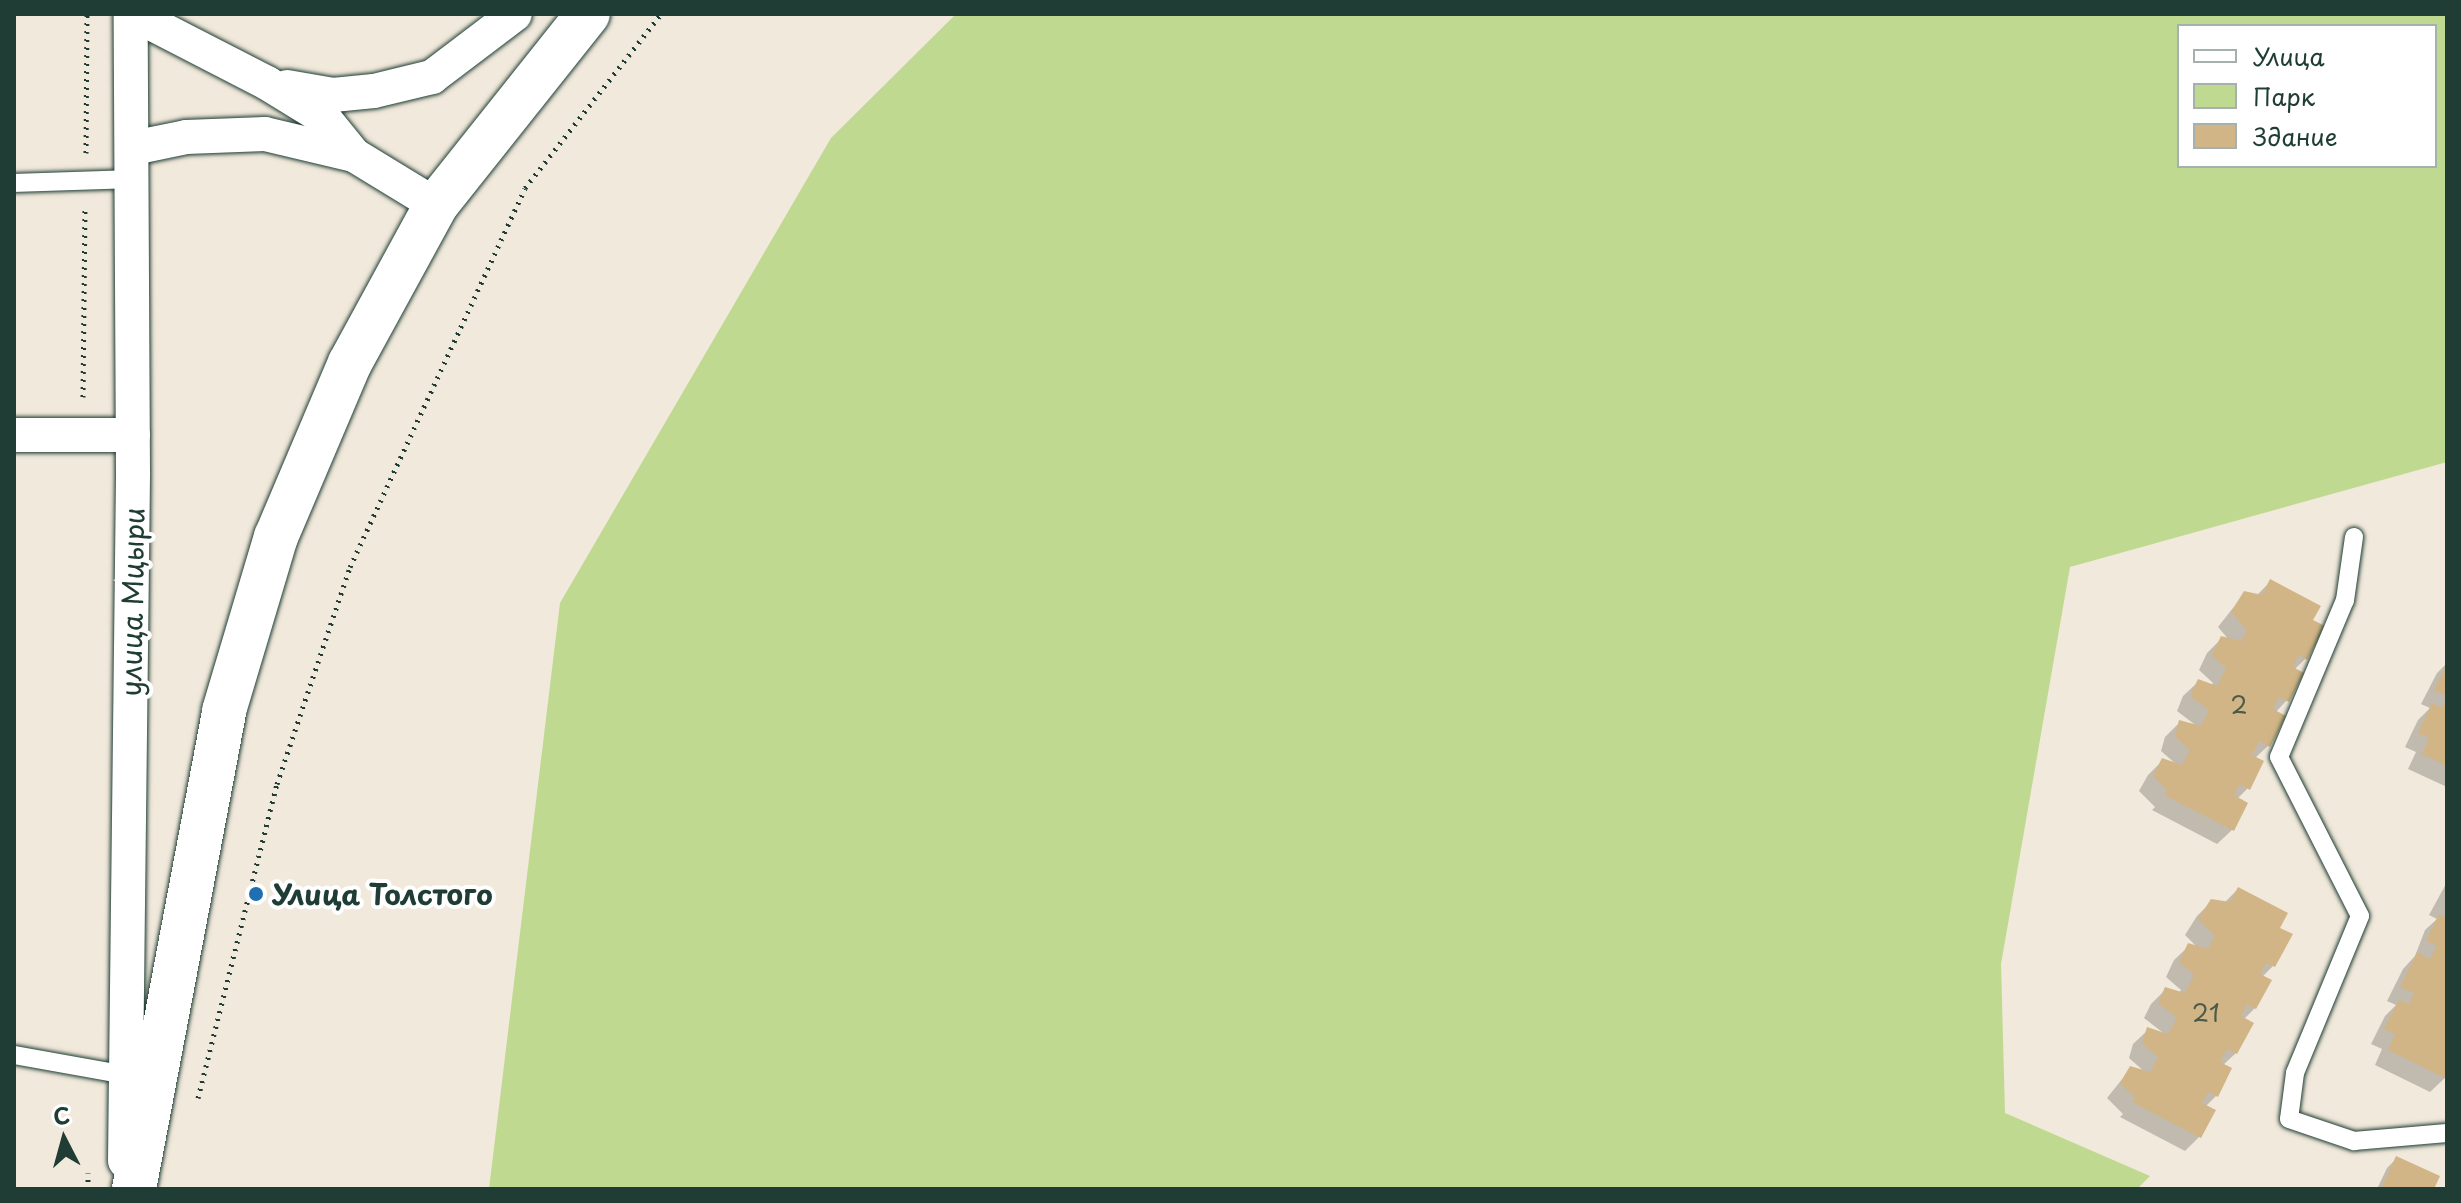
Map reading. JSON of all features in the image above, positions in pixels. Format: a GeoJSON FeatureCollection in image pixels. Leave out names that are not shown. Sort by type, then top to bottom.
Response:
{"type":"FeatureCollection","features":[{"type":"Feature","properties":{"kind":"street"},"geometry":{"type":"LineString","coordinates":[[132,14],[267,83],[324,118],[354,155]]}},
{"type":"Feature","properties":{"kind":"street","name":"улица Мцыри"},"geometry":{"type":"LineString","coordinates":[[125,1189],[133,435],[132,14]]}},
{"type":"Feature","properties":{"kind":"street"},"geometry":{"type":"LineString","coordinates":[[267,83],[333,95],[374,91],[432,77],[515,14]]}},
{"type":"Feature","properties":{"kind":"street"},"geometry":{"type":"LineString","coordinates":[[134,1189],[224,711],[276,537],[350,363],[436,205],[588,14]]}},
{"type":"Feature","properties":{"kind":"street"},"geometry":{"type":"LineString","coordinates":[[133,164],[186,137],[265,134],[354,155],[436,205]]}},
{"type":"Feature","properties":{"kind":"street"},"geometry":{"type":"LineString","coordinates":[[14,435],[133,435]]}},
{"type":"Feature","properties":{"kind":"lane"},"geometry":{"type":"LineString","coordinates":[[14,183],[133,164]]}},
{"type":"Feature","properties":{"kind":"lane"},"geometry":{"type":"LineString","coordinates":[[2354,537],[2345,600],[2279,757],[2360,916],[2295,1073],[2289,1119],[2354,1141],[2447,1133]]}},
{"type":"Feature","properties":{"kind":"lane"},"geometry":{"type":"LineString","coordinates":[[14,1055],[126,1075]]}},
{"type":"Feature","properties":{"kind":"path"},"geometry":{"type":"LineString","coordinates":[[86,154],[87,14]]}},
{"type":"Feature","properties":{"kind":"path"},"geometry":{"type":"LineString","coordinates":[[195,1110],[277,784],[350,567],[525,188],[661,14]]}},
{"type":"Feature","properties":{"kind":"path"},"geometry":{"type":"LineString","coordinates":[[83,435],[85,201]]}},
{"type":"Feature","properties":{"kind":"green space"},"geometry":{"type":"Polygon","coordinates":[[[956,14],[2447,14],[2447,462],[2070,567],[2001,964],[2005,1113],[2150,1176],[2137,1189],[489,1189],[560,603],[831,138],[956,14]]]}},
{"type":"Feature","properties":{"kind":"building"},"geometry":{"type":"Polygon","coordinates":[[[2270,579],[2321,606],[2313,620],[2325,626],[2307,660],[2299,655],[2293,667],[2304,673],[2289,702],[2279,697],[2273,709],[2286,716],[2270,747],[2259,741],[2252,755],[2264,761],[2250,790],[2240,784],[2234,795],[2248,803],[2234,831],[2164,795],[2168,791],[2153,776],[2162,758],[2182,765],[2190,750],[2175,736],[2179,720],[2201,726],[2209,710],[2190,696],[2198,679],[2217,686],[2226,668],[2212,655],[2221,636],[2241,641],[2247,630],[2231,612],[2244,591],[2262,595],[2270,579]]]}},
{"type":"Feature","properties":{"kind":"building"},"geometry":{"type":"Polygon","coordinates":[[[2447,664],[2447,696],[2434,690],[2447,664]]]}},
{"type":"Feature","properties":{"kind":"building"},"geometry":{"type":"Polygon","coordinates":[[[2447,699],[2447,766],[2422,754],[2429,738],[2418,733],[2432,703],[2442,708],[2447,699]]]}},
{"type":"Feature","properties":{"kind":"building"},"geometry":{"type":"Polygon","coordinates":[[[2238,887],[2288,913],[2280,928],[2293,934],[2275,967],[2266,963],[2260,974],[2272,980],[2256,1009],[2247,1004],[2241,1016],[2254,1023],[2237,1054],[2227,1049],[2220,1062],[2232,1068],[2218,1097],[2208,1092],[2202,1103],[2216,1110],[2201,1138],[2132,1102],[2136,1098],[2120,1083],[2130,1066],[2150,1072],[2158,1057],[2142,1043],[2147,1027],[2168,1034],[2177,1018],[2158,1003],[2165,987],[2185,993],[2194,975],[2179,962],[2188,943],[2208,949],[2215,936],[2198,919],[2211,899],[2230,902],[2238,887]]]}},
{"type":"Feature","properties":{"kind":"building"},"geometry":{"type":"Polygon","coordinates":[[[2439,914],[2447,918],[2447,1079],[2388,1050],[2395,1034],[2384,1029],[2399,1000],[2409,1004],[2414,993],[2400,987],[2417,952],[2430,959],[2437,946],[2426,941],[2439,914]]]}},
{"type":"Feature","properties":{"kind":"building"},"geometry":{"type":"Polygon","coordinates":[[[2396,1156],[2440,1176],[2434,1189],[2381,1189],[2396,1156]]]}},
{"type":"Feature","properties":{"kind":"place","name":"Улица Толстого"},"geometry":{"type":"Point","coordinates":[256,894]}}]}
